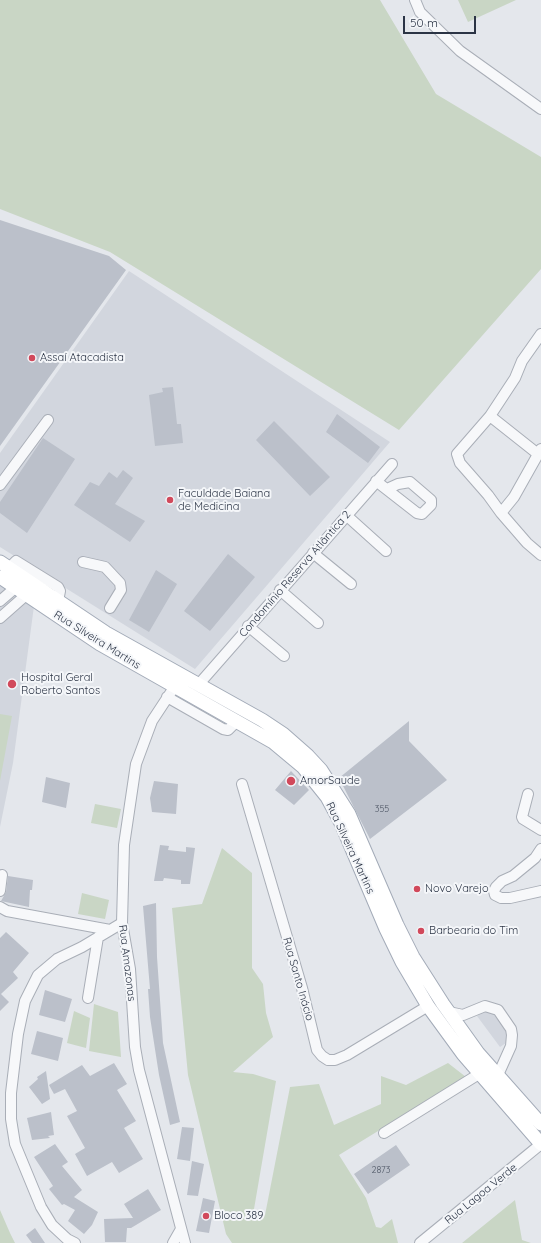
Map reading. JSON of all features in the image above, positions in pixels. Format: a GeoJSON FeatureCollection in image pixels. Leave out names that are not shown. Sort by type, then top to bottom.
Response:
{"type":"FeatureCollection","features":[{"type":"Feature","properties":{"kind":"main road","name":"Rua Silveira Martins"},"geometry":{"type":"LineString","coordinates":[[3,569],[31,582],[106,632],[262,720],[282,734],[308,756],[321,770],[349,814],[397,925],[413,957],[478,1053],[539,1118]]}},
{"type":"Feature","properties":{"kind":"main road","name":"Rua Silveira Martins"},"geometry":{"type":"LineString","coordinates":[[3,569],[15,588],[171,691],[238,721],[289,755],[315,780],[327,797],[341,823],[386,929],[402,962],[428,1006],[479,1074],[541,1144]]}},
{"type":"Feature","properties":{"kind":"street"},"geometry":{"type":"LineString","coordinates":[[415,0],[420,12],[460,51],[541,109]]}},
{"type":"Feature","properties":{"kind":"street"},"geometry":{"type":"LineString","coordinates":[[541,334],[522,361],[515,378],[490,416],[460,450],[457,457],[488,494],[501,513],[527,543],[541,555]]}},
{"type":"Feature","properties":{"kind":"street"},"geometry":{"type":"LineString","coordinates":[[490,416],[540,451],[521,485],[501,513]]}},
{"type":"Feature","properties":{"kind":"street"},"geometry":{"type":"LineString","coordinates":[[0,484],[48,420]]}},
{"type":"Feature","properties":{"kind":"street","name":"Condomínio Reserva Atlântica 2"},"geometry":{"type":"LineString","coordinates":[[199,684],[248,626],[392,464]]}},
{"type":"Feature","properties":{"kind":"street"},"geometry":{"type":"LineString","coordinates":[[376,481],[387,489]]}},
{"type":"Feature","properties":{"kind":"street"},"geometry":{"type":"LineString","coordinates":[[346,515],[386,551]]}},
{"type":"Feature","properties":{"kind":"street"},"geometry":{"type":"LineString","coordinates":[[313,553],[351,584]]}},
{"type":"Feature","properties":{"kind":"street"},"geometry":{"type":"LineString","coordinates":[[3,569],[16,561],[58,587],[60,591],[58,601]]}},
{"type":"Feature","properties":{"kind":"street"},"geometry":{"type":"LineString","coordinates":[[83,562],[105,567],[120,583],[121,590],[110,608]]}},
{"type":"Feature","properties":{"kind":"street"},"geometry":{"type":"LineString","coordinates":[[0,618],[26,595],[31,582]]}},
{"type":"Feature","properties":{"kind":"street"},"geometry":{"type":"LineString","coordinates":[[0,601],[15,588]]}},
{"type":"Feature","properties":{"kind":"street"},"geometry":{"type":"LineString","coordinates":[[280,590],[318,624]]}},
{"type":"Feature","properties":{"kind":"street"},"geometry":{"type":"LineString","coordinates":[[248,626],[284,656]]}},
{"type":"Feature","properties":{"kind":"street","name":"Rua Amazonas"},"geometry":{"type":"LineString","coordinates":[[171,691],[152,721],[136,764],[124,845],[122,923],[130,969],[135,1047],[139,1070],[185,1243]]}},
{"type":"Feature","properties":{"kind":"street","name":"Rua Santo Inácio"},"geometry":{"type":"LineString","coordinates":[[242,784],[304,995],[317,1050],[322,1056],[328,1060],[335,1060],[347,1055],[428,1006]]}},
{"type":"Feature","properties":{"kind":"street"},"geometry":{"type":"LineString","coordinates":[[528,794],[522,816],[523,819],[541,830]]}},
{"type":"Feature","properties":{"kind":"street"},"geometry":{"type":"LineString","coordinates":[[541,849],[535,858],[513,876],[502,881],[494,891],[495,895],[510,898],[541,891]]}},
{"type":"Feature","properties":{"kind":"street"},"geometry":{"type":"LineString","coordinates":[[0,891],[2,875]]}},
{"type":"Feature","properties":{"kind":"street"},"geometry":{"type":"LineString","coordinates":[[0,907],[7,911],[110,930]]}},
{"type":"Feature","properties":{"kind":"street"},"geometry":{"type":"LineString","coordinates":[[75,1243],[67,1239],[52,1225],[41,1208],[15,1144],[11,1119],[11,1093],[18,1034],[25,1001],[30,988],[38,976],[52,963],[122,923]]}},
{"type":"Feature","properties":{"kind":"street"},"geometry":{"type":"LineString","coordinates":[[88,998],[98,937]]}},
{"type":"Feature","properties":{"kind":"street"},"geometry":{"type":"LineString","coordinates":[[449,1012],[463,1014],[485,1006],[498,1010],[511,1029],[512,1035],[510,1046],[498,1075]]}},
{"type":"Feature","properties":{"kind":"street"},"geometry":{"type":"LineString","coordinates":[[384,1133],[479,1074]]}},
{"type":"Feature","properties":{"kind":"street","name":"Rua Lagoa Verde"},"geometry":{"type":"LineString","coordinates":[[420,1243],[541,1144]]}},
{"type":"Feature","properties":{"kind":"street"},"geometry":{"type":"LineString","coordinates":[[173,1243],[181,1229]]}},
{"type":"Feature","properties":{"kind":"shaded area","name":"Faculdade Baiana de Medicina"},"geometry":{"type":"Polygon","coordinates":[[[129,271],[390,442],[195,669],[0,547],[0,453],[129,271]]]}},
{"type":"Feature","properties":{"kind":"shaded area","name":"Hospital Geral Roberto Santos"},"geometry":{"type":"Polygon","coordinates":[[[0,583],[34,606],[13,763],[0,827],[0,583]]]}},
{"type":"Feature","properties":{"kind":"shaded area"},"geometry":{"type":"Polygon","coordinates":[[[489,1008],[512,1039],[500,1047],[477,1016],[489,1008]]]}},
{"type":"Feature","properties":{"kind":"green space"},"geometry":{"type":"Polygon","coordinates":[[[0,0],[380,0],[436,94],[541,157],[541,269],[399,430],[110,252],[0,209],[0,0]]]}},
{"type":"Feature","properties":{"kind":"green space"},"geometry":{"type":"Polygon","coordinates":[[[458,0],[516,0],[468,22],[458,0]]]}},
{"type":"Feature","properties":{"kind":"green space"},"geometry":{"type":"Polygon","coordinates":[[[0,714],[12,716],[0,781],[0,714]]]}},
{"type":"Feature","properties":{"kind":"green space"},"geometry":{"type":"Polygon","coordinates":[[[95,804],[121,809],[117,828],[91,823],[95,804]]]}},
{"type":"Feature","properties":{"kind":"green space"},"geometry":{"type":"Polygon","coordinates":[[[222,848],[252,873],[252,968],[263,984],[266,1013],[273,1037],[233,1072],[253,1074],[276,1081],[254,1209],[265,1215],[290,1087],[319,1084],[334,1125],[381,1104],[381,1076],[406,1085],[448,1063],[466,1077],[339,1155],[366,1198],[376,1227],[381,1228],[392,1219],[398,1243],[232,1243],[226,1234],[188,1075],[172,908],[202,904],[222,848]]]}},
{"type":"Feature","properties":{"kind":"green space"},"geometry":{"type":"Polygon","coordinates":[[[82,893],[109,900],[105,919],[78,914],[82,893]]]}},
{"type":"Feature","properties":{"kind":"green space"},"geometry":{"type":"Polygon","coordinates":[[[94,1004],[118,1012],[121,1057],[89,1051],[94,1004]]]}},
{"type":"Feature","properties":{"kind":"green space"},"geometry":{"type":"Polygon","coordinates":[[[74,1011],[90,1018],[86,1048],[67,1043],[74,1011]]]}},
{"type":"Feature","properties":{"kind":"green space"},"geometry":{"type":"Polygon","coordinates":[[[515,1200],[522,1240],[531,1243],[462,1243],[515,1200]]]}},
{"type":"Feature","properties":{"kind":"green space"},"geometry":{"type":"Polygon","coordinates":[[[0,1210],[10,1233],[15,1243],[0,1243],[0,1210]]]}},
{"type":"Feature","properties":{"kind":"building","name":"Assaí Atacadista"},"geometry":{"type":"Polygon","coordinates":[[[0,220],[109,256],[126,270],[0,446],[0,220]]]}},
{"type":"Feature","properties":{"kind":"building"},"geometry":{"type":"Polygon","coordinates":[[[173,387],[177,424],[181,424],[183,443],[155,446],[149,395],[163,392],[162,388],[173,387]]]}},
{"type":"Feature","properties":{"kind":"building"},"geometry":{"type":"Polygon","coordinates":[[[337,414],[380,447],[368,463],[326,432],[337,414]]]}},
{"type":"Feature","properties":{"kind":"building"},"geometry":{"type":"Polygon","coordinates":[[[274,421],[330,477],[310,496],[256,440],[274,421]]]}},
{"type":"Feature","properties":{"kind":"building"},"geometry":{"type":"Polygon","coordinates":[[[43,438],[75,459],[27,533],[0,513],[0,502],[43,438]]]}},
{"type":"Feature","properties":{"kind":"building"},"geometry":{"type":"Polygon","coordinates":[[[123,470],[133,478],[115,504],[145,521],[130,542],[74,505],[90,482],[99,486],[109,472],[117,478],[123,470]]]}},
{"type":"Feature","properties":{"kind":"building"},"geometry":{"type":"Polygon","coordinates":[[[228,554],[255,577],[210,631],[184,611],[228,554]]]}},
{"type":"Feature","properties":{"kind":"building"},"geometry":{"type":"Polygon","coordinates":[[[156,570],[177,584],[149,632],[129,620],[156,570]]]}},
{"type":"Feature","properties":{"kind":"building"},"geometry":{"type":"Polygon","coordinates":[[[409,721],[409,741],[447,780],[370,839],[339,778],[409,721]]]}},
{"type":"Feature","properties":{"kind":"building","name":"AmorSaude"},"geometry":{"type":"Polygon","coordinates":[[[291,771],[309,790],[294,805],[275,790],[291,771]]]}},
{"type":"Feature","properties":{"kind":"building"},"geometry":{"type":"Polygon","coordinates":[[[46,777],[70,783],[66,808],[42,802],[46,777]]]}},
{"type":"Feature","properties":{"kind":"building"},"geometry":{"type":"Polygon","coordinates":[[[154,781],[178,784],[176,814],[152,812],[150,798],[154,781]]]}},
{"type":"Feature","properties":{"kind":"building"},"geometry":{"type":"Polygon","coordinates":[[[160,845],[169,846],[168,850],[186,852],[186,847],[195,848],[190,884],[181,884],[181,880],[164,878],[163,881],[154,881],[160,845]]]}},
{"type":"Feature","properties":{"kind":"building"},"geometry":{"type":"Polygon","coordinates":[[[8,876],[33,880],[32,890],[30,890],[29,907],[1,901],[6,892],[8,876]]]}},
{"type":"Feature","properties":{"kind":"building"},"geometry":{"type":"Polygon","coordinates":[[[156,903],[157,957],[163,1043],[180,1122],[170,1125],[159,1075],[150,1017],[148,989],[150,989],[143,906],[156,903]]]}},
{"type":"Feature","properties":{"kind":"building"},"geometry":{"type":"Polygon","coordinates":[[[6,932],[29,953],[13,972],[18,978],[1,994],[9,1002],[0,1011],[0,938],[6,932]]]}},
{"type":"Feature","properties":{"kind":"building"},"geometry":{"type":"Polygon","coordinates":[[[45,990],[72,999],[65,1022],[39,1015],[45,990]]]}},
{"type":"Feature","properties":{"kind":"building"},"geometry":{"type":"Polygon","coordinates":[[[37,1031],[63,1038],[58,1061],[31,1054],[37,1031]]]}},
{"type":"Feature","properties":{"kind":"building"},"geometry":{"type":"Polygon","coordinates":[[[114,1063],[127,1084],[117,1090],[136,1121],[124,1128],[143,1159],[119,1173],[112,1162],[87,1176],[75,1154],[85,1148],[67,1116],[77,1111],[65,1089],[54,1094],[49,1085],[82,1065],[90,1076],[114,1063]]]}},
{"type":"Feature","properties":{"kind":"building"},"geometry":{"type":"Polygon","coordinates":[[[46,1071],[50,1099],[42,1104],[29,1087],[38,1079],[37,1077],[46,1071]]]}},
{"type":"Feature","properties":{"kind":"building"},"geometry":{"type":"Polygon","coordinates":[[[51,1112],[54,1135],[48,1136],[50,1138],[32,1140],[27,1118],[51,1112]]]}},
{"type":"Feature","properties":{"kind":"building"},"geometry":{"type":"Polygon","coordinates":[[[182,1127],[194,1128],[190,1161],[177,1159],[182,1127]]]}},
{"type":"Feature","properties":{"kind":"building"},"geometry":{"type":"Polygon","coordinates":[[[55,1144],[68,1162],[62,1166],[82,1190],[74,1197],[98,1212],[92,1225],[84,1234],[68,1221],[75,1210],[64,1204],[62,1205],[49,1189],[53,1186],[34,1157],[55,1144]]]}},
{"type":"Feature","properties":{"kind":"building"},"geometry":{"type":"Polygon","coordinates":[[[396,1145],[410,1165],[368,1194],[354,1174],[396,1145]]]}},
{"type":"Feature","properties":{"kind":"building"},"geometry":{"type":"Polygon","coordinates":[[[192,1161],[204,1164],[198,1196],[187,1195],[192,1161]]]}},
{"type":"Feature","properties":{"kind":"building"},"geometry":{"type":"Polygon","coordinates":[[[148,1189],[161,1210],[131,1228],[127,1228],[126,1242],[105,1242],[104,1219],[133,1218],[124,1204],[148,1189]]]}},
{"type":"Feature","properties":{"kind":"building","name":"Bloco 389"},"geometry":{"type":"Polygon","coordinates":[[[203,1198],[215,1201],[209,1233],[196,1231],[203,1198]]]}},
{"type":"Feature","properties":{"kind":"building"},"geometry":{"type":"Polygon","coordinates":[[[35,1228],[45,1243],[32,1243],[26,1235],[35,1228]]]}},
{"type":"Feature","properties":{"kind":"place","name":"Assaí Atacadista"},"geometry":{"type":"Point","coordinates":[32,358]}},
{"type":"Feature","properties":{"kind":"place","name":"Faculdade Baiana de Medicina"},"geometry":{"type":"Point","coordinates":[170,500]}},
{"type":"Feature","properties":{"kind":"place","name":"Hospital Geral Roberto Santos"},"geometry":{"type":"Point","coordinates":[12,684]}},
{"type":"Feature","properties":{"kind":"place","name":"AmorSaude"},"geometry":{"type":"Point","coordinates":[291,781]}},
{"type":"Feature","properties":{"kind":"place","name":"Novo Varejo"},"geometry":{"type":"Point","coordinates":[417,889]}},
{"type":"Feature","properties":{"kind":"place","name":"Barbearia do Tim"},"geometry":{"type":"Point","coordinates":[421,931]}},
{"type":"Feature","properties":{"kind":"place","name":"Bloco 389"},"geometry":{"type":"Point","coordinates":[206,1216]}}]}
